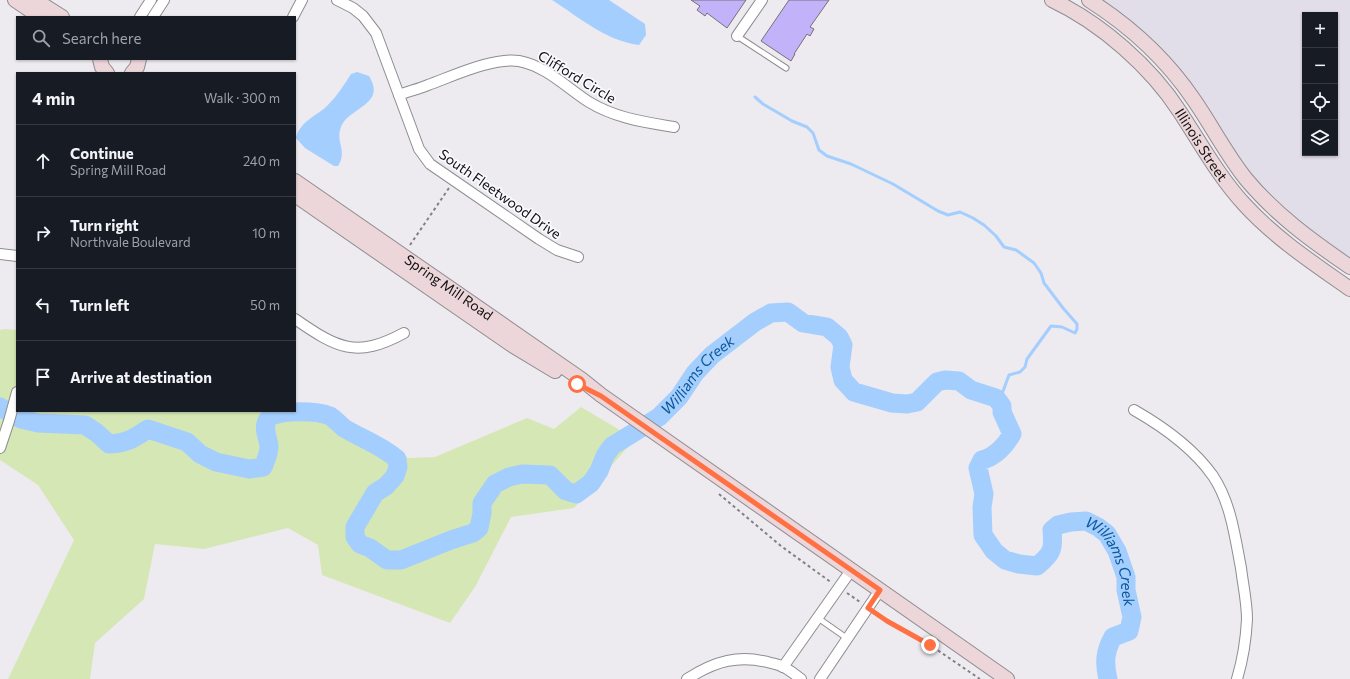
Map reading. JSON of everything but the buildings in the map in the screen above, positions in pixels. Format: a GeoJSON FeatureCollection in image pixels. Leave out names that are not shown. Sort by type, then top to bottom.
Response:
{"type":"FeatureCollection","features":[{"type":"Feature","properties":{"kind":"street"},"geometry":{"type":"LineString","coordinates":[[15,0],[39,16]]}},
{"type":"Feature","properties":{"kind":"street"},"geometry":{"type":"LineString","coordinates":[[35,0],[60,16]]}},
{"type":"Feature","properties":{"kind":"street"},"geometry":{"type":"LineString","coordinates":[[141,16],[151,0]]}},
{"type":"Feature","properties":{"kind":"street"},"geometry":{"type":"LineString","coordinates":[[154,16],[164,0]]}},
{"type":"Feature","properties":{"kind":"street"},"geometry":{"type":"LineString","coordinates":[[294,16],[302,0]]}},
{"type":"Feature","properties":{"kind":"street","name":"South Fleetwood Drive"},"geometry":{"type":"LineString","coordinates":[[337,0],[353,8],[363,16],[376,32],[419,149],[430,164],[539,239],[557,250],[578,257]]}},
{"type":"Feature","properties":{"kind":"street"},"geometry":{"type":"LineString","coordinates":[[738,36],[762,0]]}},
{"type":"Feature","properties":{"kind":"street","name":"Illinois Street"},"geometry":{"type":"LineString","coordinates":[[1052,0],[1071,10],[1102,31],[1197,104],[1234,163],[1258,192],[1284,219],[1350,267]]}},
{"type":"Feature","properties":{"kind":"street","name":"Illinois Street"},"geometry":{"type":"LineString","coordinates":[[1089,0],[1130,29],[1158,55],[1180,111],[1220,175],[1244,204],[1271,231],[1300,255],[1350,289]]}},
{"type":"Feature","properties":{"kind":"street","name":"Clifford Circle"},"geometry":{"type":"LineString","coordinates":[[399,95],[488,63],[518,61],[531,64],[542,70],[590,103],[614,115],[674,127]]}},
{"type":"Feature","properties":{"kind":"street","name":"Spring Mill Road"},"geometry":{"type":"LineString","coordinates":[[296,182],[581,379],[601,396],[1007,679]]}},
{"type":"Feature","properties":{"kind":"street","name":"Spring Mill Road"},"geometry":{"type":"LineString","coordinates":[[296,196],[512,345],[577,384],[601,396]]}},
{"type":"Feature","properties":{"kind":"street"},"geometry":{"type":"LineString","coordinates":[[0,254],[16,256]]}},
{"type":"Feature","properties":{"kind":"street"},"geometry":{"type":"LineString","coordinates":[[296,320],[325,339],[336,344],[349,347],[365,347],[381,344],[404,333]]}},
{"type":"Feature","properties":{"kind":"street"},"geometry":{"type":"LineString","coordinates":[[2,443],[16,395]]}},
{"type":"Feature","properties":{"kind":"street"},"geometry":{"type":"LineString","coordinates":[[1134,410],[1145,416],[1192,452],[1213,477],[1227,505],[1233,523],[1247,619],[1243,659],[1237,679]]}},
{"type":"Feature","properties":{"kind":"street"},"geometry":{"type":"LineString","coordinates":[[783,666],[852,570]]}},
{"type":"Feature","properties":{"kind":"street"},"geometry":{"type":"LineString","coordinates":[[820,679],[880,590]]}},
{"type":"Feature","properties":{"kind":"street"},"geometry":{"type":"LineString","coordinates":[[687,679],[703,669],[718,663],[734,659],[750,658],[783,666],[801,679]]}},
{"type":"Feature","properties":{"kind":"lane"},"geometry":{"type":"LineString","coordinates":[[738,36],[786,68]]}},
{"type":"Feature","properties":{"kind":"lane"},"geometry":{"type":"LineString","coordinates":[[818,618],[848,638]]}},
{"type":"Feature","properties":{"kind":"path"},"geometry":{"type":"LineString","coordinates":[[410,245],[454,181]]}},
{"type":"Feature","properties":{"kind":"path"},"geometry":{"type":"LineString","coordinates":[[716,491],[776,543],[838,588],[887,621],[930,645],[980,679]]}},
{"type":"Feature","properties":{"kind":"shaded area"},"geometry":{"type":"Polygon","coordinates":[[[1102,0],[1350,0],[1350,259],[1328,244],[1264,191],[1232,150],[1161,50],[1102,0]]]}},
{"type":"Feature","properties":{"kind":"green space"},"geometry":{"type":"Polygon","coordinates":[[[0,330],[16,330],[16,412],[296,412],[296,403],[333,411],[408,458],[435,457],[527,418],[554,429],[581,407],[635,439],[574,508],[511,517],[475,587],[450,623],[322,575],[318,545],[288,528],[204,549],[155,544],[144,599],[95,643],[90,679],[8,679],[74,540],[38,485],[0,460],[0,330]]]}},
{"type":"Feature","properties":{"kind":"water"},"geometry":{"type":"Polygon","coordinates":[[[552,0],[609,0],[645,24],[646,35],[639,45],[615,39],[593,27],[552,0]]]}},
{"type":"Feature","properties":{"kind":"water"},"geometry":{"type":"Polygon","coordinates":[[[357,72],[369,76],[373,86],[373,93],[370,100],[345,120],[341,127],[339,137],[342,156],[338,166],[334,166],[305,148],[296,138],[301,127],[309,119],[324,109],[351,74],[357,72]]]}},
{"type":"Feature","properties":{"kind":"waterway"},"geometry":{"type":"LineString","coordinates":[[755,97],[763,104],[792,121],[807,127],[813,133],[819,150],[827,156],[851,164],[893,184],[938,211],[948,215],[960,212],[973,218],[984,225],[996,236],[1004,247],[1016,250],[1034,263],[1041,273],[1044,283],[1077,324],[1077,329],[1075,333],[1062,327],[1051,326],[1027,359],[1025,367],[1020,372],[1009,375],[999,402]]}},
{"type":"Feature","properties":{"kind":"waterway","name":"Williams Creek"},"geometry":{"type":"LineString","coordinates":[[0,407],[21,419],[38,423],[85,425],[109,444],[121,443],[130,440],[148,429],[187,442],[200,454],[216,462],[249,469],[263,467],[269,449],[265,426],[268,419],[272,416],[288,412],[307,412],[330,416],[344,428],[378,446],[397,459],[398,467],[395,476],[386,486],[375,493],[355,527],[355,537],[360,544],[370,548],[387,560],[401,560],[473,533],[479,528],[482,503],[495,484],[509,477],[522,474],[550,475],[566,491],[576,494],[591,483],[612,446],[659,417],[679,397],[695,373],[712,355],[755,322],[771,313],[788,312],[803,323],[827,327],[839,337],[843,345],[840,367],[843,380],[854,392],[892,403],[907,404],[917,402],[937,382],[945,380],[959,381],[971,390],[996,398],[1002,406],[1002,412],[1012,434],[1000,450],[982,460],[978,468],[984,494],[982,507],[983,535],[994,551],[1005,560],[1019,564],[1037,566],[1051,551],[1053,542],[1052,530],[1058,525],[1086,521],[1098,527],[1107,534],[1117,551],[1126,577],[1126,590],[1132,617],[1129,631],[1113,637],[1108,647],[1106,662],[1108,679]]}},
{"type":"Feature","properties":{"kind":"route"},"geometry":{"type":"LineString","coordinates":[[577,384],[601,396],[880,590],[868,608],[887,621],[930,645]]}}]}
